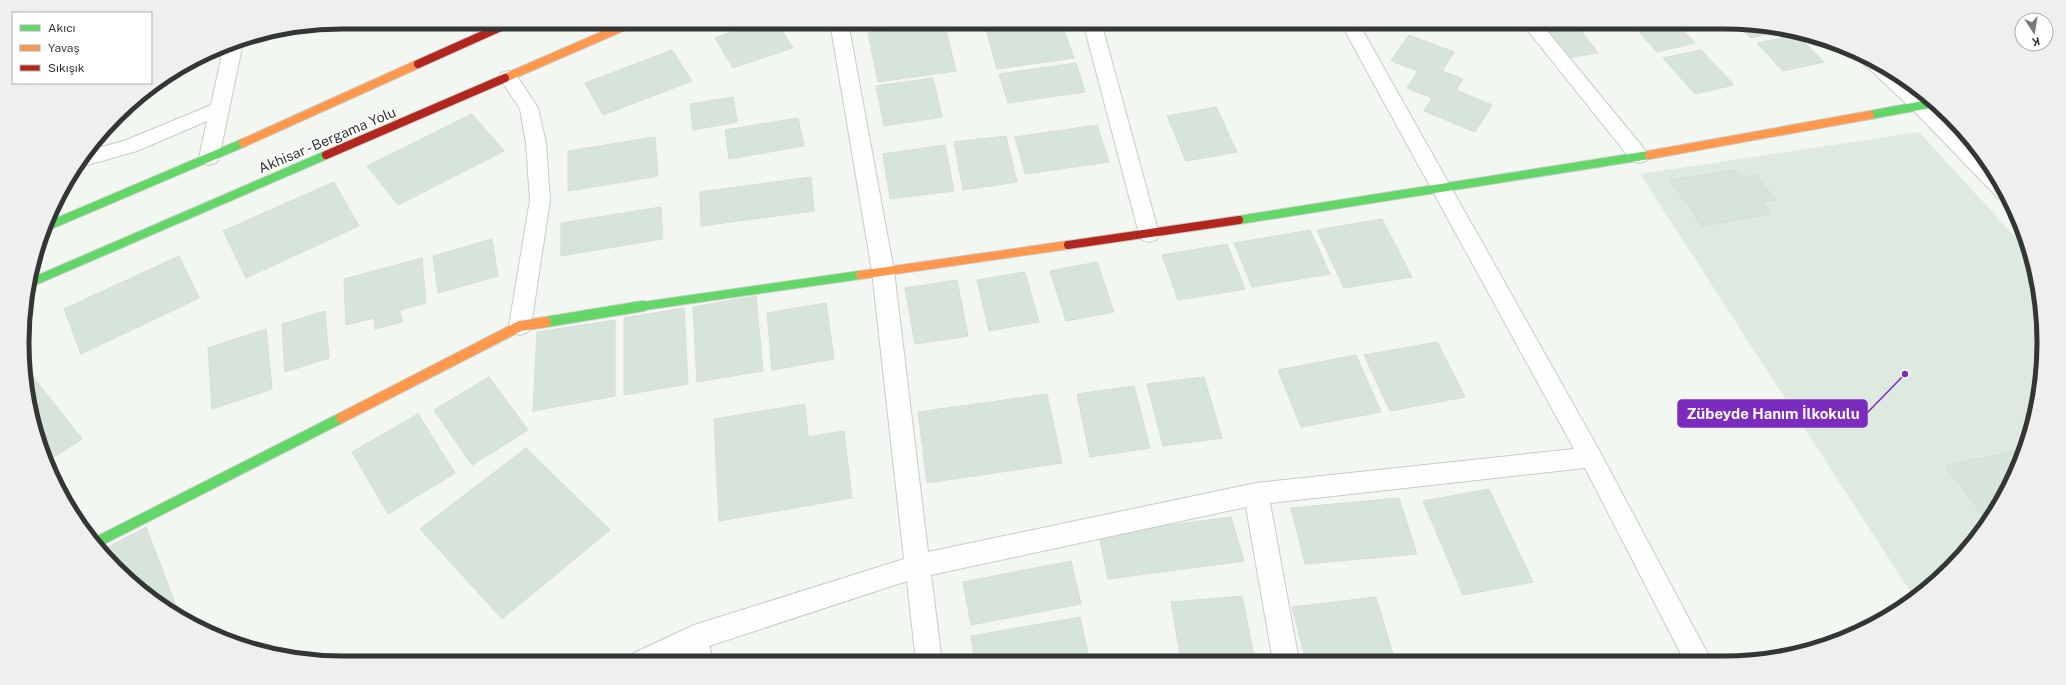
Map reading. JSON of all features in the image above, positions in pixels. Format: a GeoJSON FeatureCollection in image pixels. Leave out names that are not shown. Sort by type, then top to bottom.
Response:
{"type":"FeatureCollection","features":[{"type":"Feature","properties":{"kind":"street"},"geometry":{"type":"LineString","coordinates":[[53,224],[209,158],[496,29]]}},
{"type":"Feature","properties":{"kind":"street","name":"Akhisar - Bergama Yolu"},"geometry":{"type":"LineString","coordinates":[[35,281],[618,29]]}},
{"type":"Feature","properties":{"kind":"street"},"geometry":{"type":"LineString","coordinates":[[840,29],[883,271],[928,656]]}},
{"type":"Feature","properties":{"kind":"street"},"geometry":{"type":"LineString","coordinates":[[1094,29],[1149,234]]}},
{"type":"Feature","properties":{"kind":"street"},"geometry":{"type":"LineString","coordinates":[[1353,29],[1591,457],[1696,656]]}},
{"type":"Feature","properties":{"kind":"street"},"geometry":{"type":"LineString","coordinates":[[1536,29],[1639,156]]}},
{"type":"Feature","properties":{"kind":"street"},"geometry":{"type":"LineString","coordinates":[[209,158],[232,50]]}},
{"type":"Feature","properties":{"kind":"street"},"geometry":{"type":"LineString","coordinates":[[508,77],[529,108],[536,143],[540,200],[520,326]]}},
{"type":"Feature","properties":{"kind":"street"},"geometry":{"type":"LineString","coordinates":[[100,540],[520,326],[647,305],[1149,234],[1442,189],[1928,105]]}},
{"type":"Feature","properties":{"kind":"street"},"geometry":{"type":"LineString","coordinates":[[90,157],[130,146],[219,109]]}},
{"type":"Feature","properties":{"kind":"street"},"geometry":{"type":"LineString","coordinates":[[1934,110],[1985,170]]}},
{"type":"Feature","properties":{"kind":"street"},"geometry":{"type":"LineString","coordinates":[[670,656],[698,650],[918,566],[1256,494],[1591,457]]}},
{"type":"Feature","properties":{"kind":"street"},"geometry":{"type":"LineString","coordinates":[[1256,494],[1285,656]]}},
{"type":"Feature","properties":{"kind":"shaded area"},"geometry":{"type":"Polygon","coordinates":[[[1919,132],[2020,242],[2031,281],[2037,342],[2034,383],[2026,424],[2005,481],[1984,517],[1945,564],[1911,593],[1640,174],[1919,132]]]}},
{"type":"Feature","properties":{"kind":"building"},"geometry":{"type":"Polygon","coordinates":[[[741,29],[781,29],[793,48],[733,68],[715,38],[741,29]]]}},
{"type":"Feature","properties":{"kind":"building"},"geometry":{"type":"Polygon","coordinates":[[[896,29],[946,29],[956,71],[878,82],[868,33],[896,29]]]}},
{"type":"Feature","properties":{"kind":"building"},"geometry":{"type":"Polygon","coordinates":[[[986,29],[1064,29],[1074,58],[997,69],[986,29]]]}},
{"type":"Feature","properties":{"kind":"building"},"geometry":{"type":"Polygon","coordinates":[[[1545,29],[1580,29],[1598,53],[1566,58],[1545,29]]]}},
{"type":"Feature","properties":{"kind":"building"},"geometry":{"type":"Polygon","coordinates":[[[1637,29],[1682,29],[1695,43],[1657,52],[1637,29]]]}},
{"type":"Feature","properties":{"kind":"building"},"geometry":{"type":"Polygon","coordinates":[[[1742,30],[1772,33],[1751,38],[1742,30]]]}},
{"type":"Feature","properties":{"kind":"building"},"geometry":{"type":"Polygon","coordinates":[[[1409,35],[1454,52],[1442,71],[1463,79],[1456,90],[1492,105],[1475,132],[1424,111],[1432,98],[1407,88],[1418,71],[1391,61],[1409,35]]]}},
{"type":"Feature","properties":{"kind":"building"},"geometry":{"type":"Polygon","coordinates":[[[1790,36],[1801,39],[1824,62],[1783,71],[1757,43],[1790,36]]]}},
{"type":"Feature","properties":{"kind":"building"},"geometry":{"type":"Polygon","coordinates":[[[672,50],[692,81],[603,115],[585,83],[672,50]]]}},
{"type":"Feature","properties":{"kind":"building"},"geometry":{"type":"Polygon","coordinates":[[[1701,50],[1734,85],[1695,94],[1663,58],[1701,50]]]}},
{"type":"Feature","properties":{"kind":"building"},"geometry":{"type":"Polygon","coordinates":[[[1076,63],[1085,92],[1008,103],[999,74],[1076,63]]]}},
{"type":"Feature","properties":{"kind":"building"},"geometry":{"type":"Polygon","coordinates":[[[933,78],[942,117],[884,126],[876,86],[933,78]]]}},
{"type":"Feature","properties":{"kind":"building"},"geometry":{"type":"Polygon","coordinates":[[[733,97],[737,122],[693,130],[690,104],[733,97]]]}},
{"type":"Feature","properties":{"kind":"building"},"geometry":{"type":"Polygon","coordinates":[[[1216,107],[1237,152],[1186,161],[1167,116],[1216,107]]]}},
{"type":"Feature","properties":{"kind":"building"},"geometry":{"type":"Polygon","coordinates":[[[472,114],[504,151],[398,205],[367,166],[472,114]]]}},
{"type":"Feature","properties":{"kind":"building"},"geometry":{"type":"Polygon","coordinates":[[[798,118],[804,146],[729,159],[725,130],[798,118]]]}},
{"type":"Feature","properties":{"kind":"building"},"geometry":{"type":"Polygon","coordinates":[[[1097,125],[1109,162],[1025,174],[1015,137],[1097,125]]]}},
{"type":"Feature","properties":{"kind":"building"},"geometry":{"type":"Polygon","coordinates":[[[1006,136],[1017,182],[963,190],[954,142],[1006,136]]]}},
{"type":"Feature","properties":{"kind":"building"},"geometry":{"type":"Polygon","coordinates":[[[655,137],[658,176],[568,191],[568,151],[655,137]]]}},
{"type":"Feature","properties":{"kind":"building"},"geometry":{"type":"Polygon","coordinates":[[[945,145],[954,191],[890,199],[883,154],[945,145]]]}},
{"type":"Feature","properties":{"kind":"building"},"geometry":{"type":"Polygon","coordinates":[[[1736,170],[1742,177],[1756,175],[1775,200],[1762,202],[1771,214],[1702,226],[1670,180],[1736,170]]]}},
{"type":"Feature","properties":{"kind":"building"},"geometry":{"type":"Polygon","coordinates":[[[811,177],[814,211],[701,226],[700,192],[811,177]]]}},
{"type":"Feature","properties":{"kind":"building"},"geometry":{"type":"Polygon","coordinates":[[[334,182],[359,226],[246,278],[223,231],[334,182]]]}},
{"type":"Feature","properties":{"kind":"building"},"geometry":{"type":"Polygon","coordinates":[[[661,207],[663,239],[561,256],[561,223],[661,207]]]}},
{"type":"Feature","properties":{"kind":"building"},"geometry":{"type":"Polygon","coordinates":[[[1382,219],[1412,277],[1344,288],[1317,230],[1382,219]]]}},
{"type":"Feature","properties":{"kind":"building"},"geometry":{"type":"Polygon","coordinates":[[[1310,230],[1330,274],[1252,287],[1234,243],[1310,230]]]}},
{"type":"Feature","properties":{"kind":"building"},"geometry":{"type":"Polygon","coordinates":[[[492,239],[498,276],[438,293],[433,256],[492,239]]]}},
{"type":"Feature","properties":{"kind":"building"},"geometry":{"type":"Polygon","coordinates":[[[1227,244],[1245,289],[1178,300],[1162,255],[1227,244]]]}},
{"type":"Feature","properties":{"kind":"building"},"geometry":{"type":"Polygon","coordinates":[[[179,256],[199,298],[81,354],[64,309],[179,256]]]}},
{"type":"Feature","properties":{"kind":"building"},"geometry":{"type":"Polygon","coordinates":[[[422,258],[426,303],[400,310],[402,322],[375,329],[374,318],[346,325],[344,279],[422,258]]]}},
{"type":"Feature","properties":{"kind":"building"},"geometry":{"type":"Polygon","coordinates":[[[1097,262],[1114,312],[1066,321],[1050,271],[1097,262]]]}},
{"type":"Feature","properties":{"kind":"building"},"geometry":{"type":"Polygon","coordinates":[[[1025,272],[1039,322],[989,331],[977,280],[1025,272]]]}},
{"type":"Feature","properties":{"kind":"building"},"geometry":{"type":"Polygon","coordinates":[[[957,280],[968,336],[915,344],[905,288],[957,280]]]}},
{"type":"Feature","properties":{"kind":"building"},"geometry":{"type":"Polygon","coordinates":[[[756,296],[763,371],[697,382],[693,307],[756,296]]]}},
{"type":"Feature","properties":{"kind":"building"},"geometry":{"type":"Polygon","coordinates":[[[826,303],[834,359],[772,370],[767,313],[826,303]]]}},
{"type":"Feature","properties":{"kind":"building"},"geometry":{"type":"Polygon","coordinates":[[[684,308],[688,384],[624,395],[624,318],[684,308]]]}},
{"type":"Feature","properties":{"kind":"building"},"geometry":{"type":"Polygon","coordinates":[[[325,311],[329,358],[285,372],[282,324],[325,311]]]}},
{"type":"Feature","properties":{"kind":"building"},"geometry":{"type":"Polygon","coordinates":[[[615,320],[615,396],[533,411],[537,332],[615,320]]]}},
{"type":"Feature","properties":{"kind":"building"},"geometry":{"type":"Polygon","coordinates":[[[266,329],[272,389],[212,409],[208,348],[266,329]]]}},
{"type":"Feature","properties":{"kind":"building"},"geometry":{"type":"Polygon","coordinates":[[[1437,342],[1465,397],[1390,411],[1364,355],[1437,342]]]}},
{"type":"Feature","properties":{"kind":"building"},"geometry":{"type":"Polygon","coordinates":[[[1356,355],[1381,412],[1301,427],[1278,370],[1356,355]]]}},
{"type":"Feature","properties":{"kind":"building"},"geometry":{"type":"Polygon","coordinates":[[[31,374],[82,439],[52,458],[35,404],[31,374]]]}},
{"type":"Feature","properties":{"kind":"building"},"geometry":{"type":"Polygon","coordinates":[[[489,377],[528,430],[472,465],[434,410],[489,377]]]}},
{"type":"Feature","properties":{"kind":"building"},"geometry":{"type":"Polygon","coordinates":[[[1204,377],[1222,438],[1163,446],[1147,384],[1204,377]]]}},
{"type":"Feature","properties":{"kind":"building"},"geometry":{"type":"Polygon","coordinates":[[[1134,386],[1150,448],[1090,457],[1077,394],[1134,386]]]}},
{"type":"Feature","properties":{"kind":"building"},"geometry":{"type":"Polygon","coordinates":[[[1047,394],[1062,463],[927,483],[918,412],[1047,394]]]}},
{"type":"Feature","properties":{"kind":"building"},"geometry":{"type":"Polygon","coordinates":[[[805,404],[808,437],[844,431],[852,498],[719,521],[714,419],[805,404]]]}},
{"type":"Feature","properties":{"kind":"building"},"geometry":{"type":"Polygon","coordinates":[[[418,414],[455,473],[388,514],[352,452],[418,414]]]}},
{"type":"Feature","properties":{"kind":"building"},"geometry":{"type":"Polygon","coordinates":[[[526,448],[610,530],[502,619],[420,529],[526,448]]]}},
{"type":"Feature","properties":{"kind":"building"},"geometry":{"type":"Polygon","coordinates":[[[2017,451],[2005,481],[1984,517],[1945,466],[2017,451]]]}},
{"type":"Feature","properties":{"kind":"building"},"geometry":{"type":"Polygon","coordinates":[[[1489,489],[1533,582],[1463,595],[1423,501],[1489,489]]]}},
{"type":"Feature","properties":{"kind":"building"},"geometry":{"type":"Polygon","coordinates":[[[1399,498],[1417,554],[1305,564],[1291,508],[1399,498]]]}},
{"type":"Feature","properties":{"kind":"building"},"geometry":{"type":"Polygon","coordinates":[[[1231,517],[1244,561],[1108,579],[1099,534],[1231,517]]]}},
{"type":"Feature","properties":{"kind":"building"},"geometry":{"type":"Polygon","coordinates":[[[146,527],[177,608],[136,578],[106,548],[146,527]]]}},
{"type":"Feature","properties":{"kind":"building"},"geometry":{"type":"Polygon","coordinates":[[[1071,561],[1081,604],[971,625],[963,582],[1071,561]]]}},
{"type":"Feature","properties":{"kind":"building"},"geometry":{"type":"Polygon","coordinates":[[[1242,596],[1254,656],[1180,656],[1171,602],[1242,596]]]}},
{"type":"Feature","properties":{"kind":"building"},"geometry":{"type":"Polygon","coordinates":[[[1376,597],[1394,656],[1305,656],[1292,607],[1376,597]]]}},
{"type":"Feature","properties":{"kind":"building"},"geometry":{"type":"Polygon","coordinates":[[[1080,617],[1089,656],[974,656],[971,636],[1080,617]]]}},
{"type":"Feature","properties":{"kind":"traffic: fast"},"geometry":{"type":"LineString","coordinates":[[1870,115],[1927,104]]}},
{"type":"Feature","properties":{"kind":"traffic: fast"},"geometry":{"type":"LineString","coordinates":[[53,224],[243,143]]}},
{"type":"Feature","properties":{"kind":"traffic: fast"},"geometry":{"type":"LineString","coordinates":[[35,281],[326,155]]}},
{"type":"Feature","properties":{"kind":"traffic: fast"},"geometry":{"type":"LineString","coordinates":[[1239,220],[1649,155]]}},
{"type":"Feature","properties":{"kind":"traffic: fast"},"geometry":{"type":"LineString","coordinates":[[546,322],[647,305],[860,275]]}},
{"type":"Feature","properties":{"kind":"traffic: fast"},"geometry":{"type":"LineString","coordinates":[[100,540],[341,418]]}},
{"type":"Feature","properties":{"kind":"traffic: slow"},"geometry":{"type":"LineString","coordinates":[[505,78],[618,29]]}},
{"type":"Feature","properties":{"kind":"traffic: slow"},"geometry":{"type":"LineString","coordinates":[[243,143],[418,64]]}},
{"type":"Feature","properties":{"kind":"traffic: slow"},"geometry":{"type":"LineString","coordinates":[[1649,155],[1870,115]]}},
{"type":"Feature","properties":{"kind":"traffic: slow"},"geometry":{"type":"LineString","coordinates":[[860,275],[1068,245]]}},
{"type":"Feature","properties":{"kind":"traffic: slow"},"geometry":{"type":"LineString","coordinates":[[341,418],[520,326],[546,322]]}},
{"type":"Feature","properties":{"kind":"traffic: jam"},"geometry":{"type":"LineString","coordinates":[[418,64],[496,29]]}},
{"type":"Feature","properties":{"kind":"traffic: jam"},"geometry":{"type":"LineString","coordinates":[[326,155],[505,78]]}},
{"type":"Feature","properties":{"kind":"traffic: jam"},"geometry":{"type":"LineString","coordinates":[[1068,245],[1239,220]]}},
{"type":"Feature","properties":{"kind":"place","name":"Zübeyde Hanım İlkokulu"},"geometry":{"type":"Point","coordinates":[1905,374]}}]}
